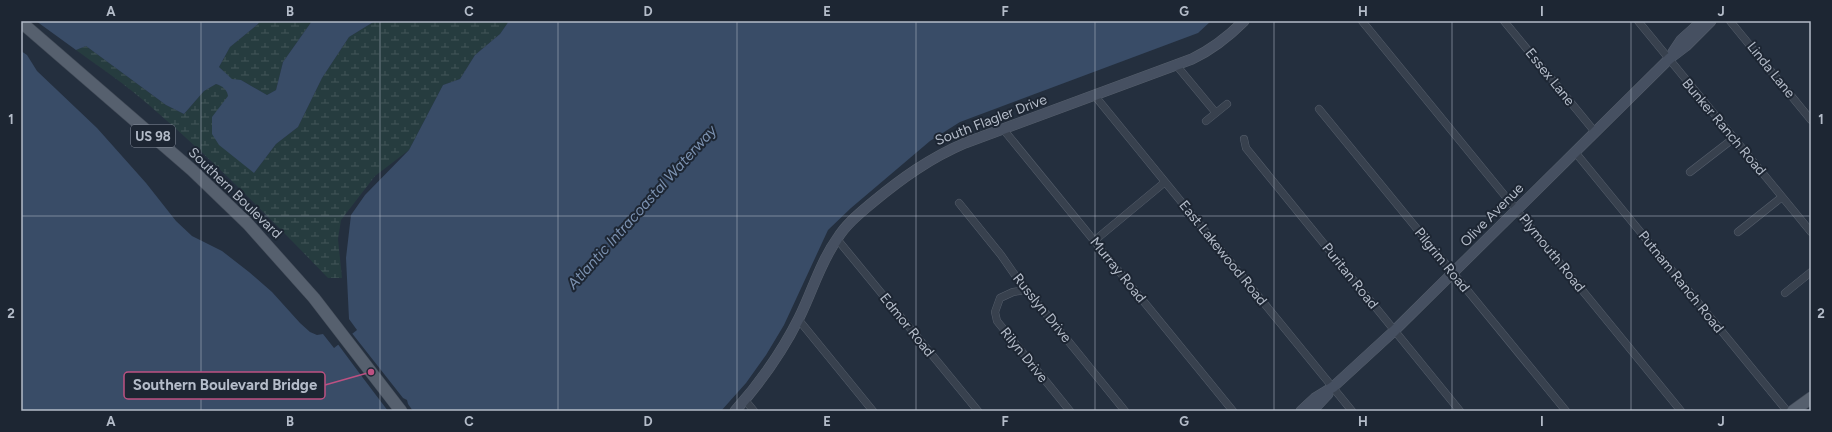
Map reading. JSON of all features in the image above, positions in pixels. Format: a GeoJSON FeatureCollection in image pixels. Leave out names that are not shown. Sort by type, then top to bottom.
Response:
{"type":"FeatureCollection","features":[{"type":"Feature","properties":{"kind":"main road","name":"Southern Boulevard"},"geometry":{"type":"LineString","coordinates":[[21,22],[220,196],[287,267],[401,411]]}},
{"type":"Feature","properties":{"kind":"main road"},"geometry":{"type":"LineString","coordinates":[[1793,411],[1811,398]]}},
{"type":"Feature","properties":{"kind":"street","name":"South Flagler Drive"},"geometry":{"type":"LineString","coordinates":[[735,411],[771,365],[798,319],[828,252],[837,238],[855,218],[915,169],[948,150],[1177,66],[1211,50],[1226,39],[1244,21]]}},
{"type":"Feature","properties":{"kind":"street","name":"Plymouth Road"},"geometry":{"type":"LineString","coordinates":[[1362,21],[1681,411]]}},
{"type":"Feature","properties":{"kind":"street","name":"Essex Lane"},"geometry":{"type":"LineString","coordinates":[[1504,21],[1595,132]]}},
{"type":"Feature","properties":{"kind":"street","name":"Bunker Ranch Road"},"geometry":{"type":"LineString","coordinates":[[1638,21],[1811,232]]}},
{"type":"Feature","properties":{"kind":"street","name":"Olive Avenue"},"geometry":{"type":"LineString","coordinates":[[1669,59],[1681,40],[1702,21]]}},
{"type":"Feature","properties":{"kind":"street","name":"Olive Avenue"},"geometry":{"type":"LineString","coordinates":[[1312,411],[1320,404],[1333,387],[1453,273],[1669,59],[1686,46],[1711,21]]}},
{"type":"Feature","properties":{"kind":"street","name":"Linda Lane"},"geometry":{"type":"LineString","coordinates":[[1730,21],[1811,120]]}},
{"type":"Feature","properties":{"kind":"street"},"geometry":{"type":"LineString","coordinates":[[1177,66],[1216,113]]}},
{"type":"Feature","properties":{"kind":"street","name":"East Lakewood Road"},"geometry":{"type":"LineString","coordinates":[[1095,96],[1352,411]]}},
{"type":"Feature","properties":{"kind":"street"},"geometry":{"type":"LineString","coordinates":[[1206,121],[1227,104]]}},
{"type":"Feature","properties":{"kind":"street","name":"Pilgrim Road"},"geometry":{"type":"LineString","coordinates":[[1319,109],[1566,411]]}},
{"type":"Feature","properties":{"kind":"street","name":"Murray Road"},"geometry":{"type":"LineString","coordinates":[[1003,129],[1233,411]]}},
{"type":"Feature","properties":{"kind":"street"},"geometry":{"type":"LineString","coordinates":[[1690,172],[1734,138]]}},
{"type":"Feature","properties":{"kind":"street","name":"Puritan Road"},"geometry":{"type":"LineString","coordinates":[[1244,139],[1246,148],[1460,411]]}},
{"type":"Feature","properties":{"kind":"street","name":"Putnam Ranch Road"},"geometry":{"type":"LineString","coordinates":[[1575,152],[1787,411]]}},
{"type":"Feature","properties":{"kind":"street"},"geometry":{"type":"LineString","coordinates":[[1094,241],[1165,182]]}},
{"type":"Feature","properties":{"kind":"street"},"geometry":{"type":"LineString","coordinates":[[1738,232],[1782,197]]}},
{"type":"Feature","properties":{"kind":"street","name":"Russlyn Drive"},"geometry":{"type":"LineString","coordinates":[[959,203],[1125,411]]}},
{"type":"Feature","properties":{"kind":"street","name":"Edmor Road"},"geometry":{"type":"LineString","coordinates":[[837,238],[978,411]]}},
{"type":"Feature","properties":{"kind":"street"},"geometry":{"type":"LineString","coordinates":[[1786,293],[1811,272]]}},
{"type":"Feature","properties":{"kind":"street","name":"Rilyn Drive"},"geometry":{"type":"LineString","coordinates":[[1027,290],[1013,292],[1000,298],[995,312],[997,321],[1070,411]]}},
{"type":"Feature","properties":{"kind":"street"},"geometry":{"type":"LineString","coordinates":[[798,319],[873,411]]}},
{"type":"Feature","properties":{"kind":"street","name":"Olive Avenue"},"geometry":{"type":"LineString","coordinates":[[1301,411],[1315,398],[1333,387]]}},
{"type":"Feature","properties":{"kind":"street"},"geometry":{"type":"LineString","coordinates":[[745,400],[754,411]]}},
{"type":"Feature","properties":{"kind":"green space"},"geometry":{"type":"Polygon","coordinates":[[[260,21],[312,21],[283,62],[276,90],[267,95],[241,80],[232,80],[219,67],[230,47],[260,21]]]}},
{"type":"Feature","properties":{"kind":"green space"},"geometry":{"type":"Polygon","coordinates":[[[375,21],[509,21],[500,34],[475,55],[460,79],[443,85],[409,150],[375,176],[341,220],[338,239],[342,278],[328,278],[240,189],[172,125],[131,90],[76,50],[86,46],[166,105],[184,114],[204,91],[216,84],[223,86],[228,92],[254,173],[276,144],[298,127],[322,78],[349,37],[375,21]]]}},
{"type":"Feature","properties":{"kind":"water"},"geometry":{"type":"Polygon","coordinates":[[[36,21],[260,21],[230,47],[219,67],[232,79],[241,80],[267,95],[276,90],[283,62],[312,21],[375,21],[349,37],[322,78],[298,127],[276,144],[254,173],[219,145],[212,134],[212,117],[228,96],[227,91],[222,87],[216,84],[204,91],[184,114],[166,105],[86,46],[76,50],[36,21]]]}},
{"type":"Feature","properties":{"kind":"water","name":"Atlantic Intracoastal Waterway"},"geometry":{"type":"Polygon","coordinates":[[[509,21],[1211,21],[1198,33],[960,122],[930,141],[851,208],[828,230],[784,325],[766,355],[746,383],[721,411],[21,411],[21,51],[27,55],[37,71],[97,128],[146,183],[176,221],[192,236],[222,251],[249,272],[272,292],[310,332],[317,335],[323,334],[334,348],[357,330],[349,319],[346,258],[351,215],[365,195],[409,150],[443,85],[460,79],[475,55],[500,34],[509,21]]]}},
{"type":"Feature","properties":{"kind":"pier"},"geometry":{"type":"Polygon","coordinates":[[[351,332],[403,398],[407,400],[413,411],[388,411],[337,343],[351,332]]]}},
{"type":"Feature","properties":{"kind":"place","name":"Southern Boulevard Bridge"},"geometry":{"type":"Point","coordinates":[371,372]}}]}
